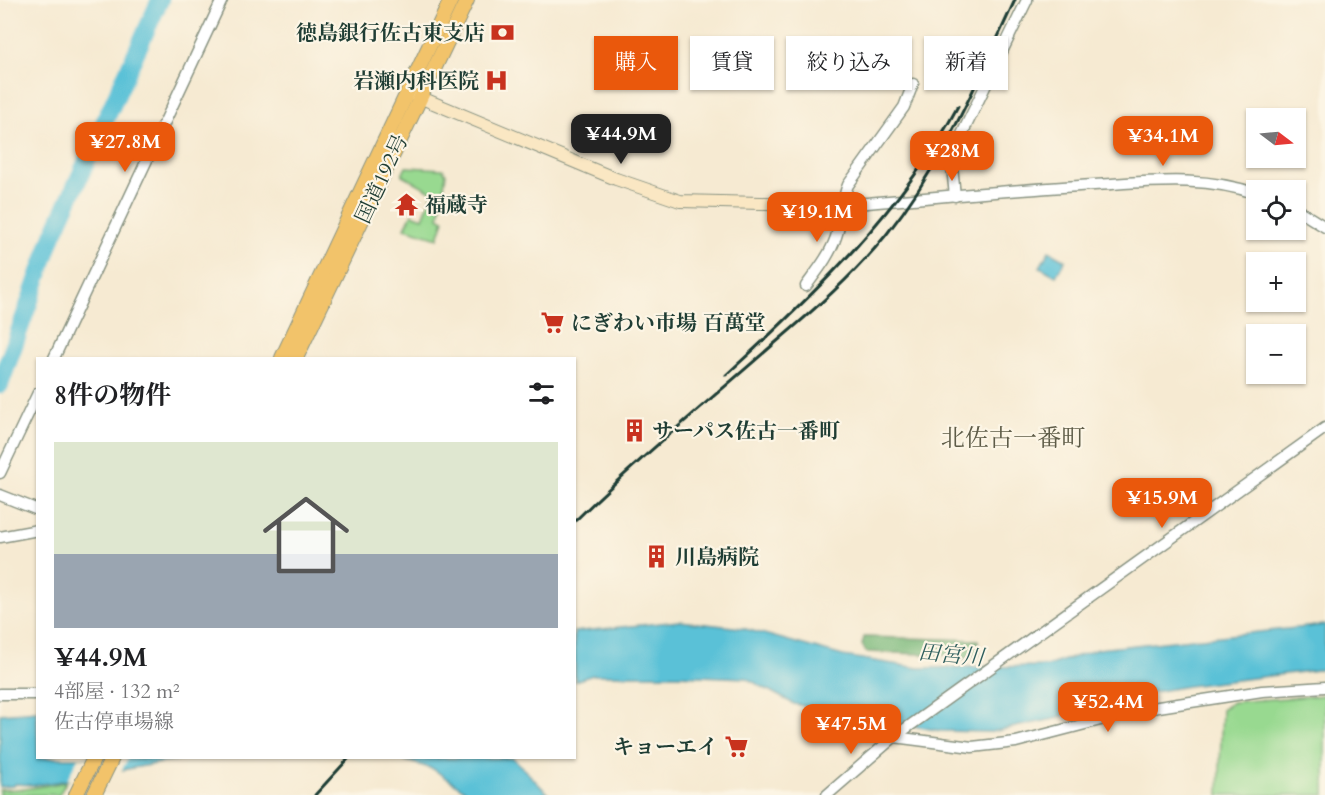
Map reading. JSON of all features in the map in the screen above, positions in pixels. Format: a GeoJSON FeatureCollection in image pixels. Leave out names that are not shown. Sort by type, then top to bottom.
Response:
{"type":"FeatureCollection","features":[{"type":"Feature","properties":{"kind":"highway","name":"国道192号"},"geometry":{"type":"LineString","coordinates":[[282,357],[451,0]]}},
{"type":"Feature","properties":{"kind":"highway","name":"国道192号"},"geometry":{"type":"LineString","coordinates":[[296,357],[467,0]]}},
{"type":"Feature","properties":{"kind":"highway"},"geometry":{"type":"LineString","coordinates":[[76,795],[94,759]]}},
{"type":"Feature","properties":{"kind":"highway"},"geometry":{"type":"LineString","coordinates":[[94,795],[111,759]]}},
{"type":"Feature","properties":{"kind":"main road"},"geometry":{"type":"LineString","coordinates":[[408,92],[616,179],[680,201],[843,205]]}},
{"type":"Feature","properties":{"kind":"street"},"geometry":{"type":"LineString","coordinates":[[54,357],[222,0]]}},
{"type":"Feature","properties":{"kind":"street"},"geometry":{"type":"LineString","coordinates":[[955,196],[951,157],[1027,0]]}},
{"type":"Feature","properties":{"kind":"street"},"geometry":{"type":"LineString","coordinates":[[806,286],[823,262],[836,237],[844,193],[848,185],[904,107],[913,84]]}},
{"type":"Feature","properties":{"kind":"street"},"geometry":{"type":"LineString","coordinates":[[843,205],[1064,187],[1174,181],[1213,183],[1246,191]]}},
{"type":"Feature","properties":{"kind":"street"},"geometry":{"type":"LineString","coordinates":[[1306,215],[1325,227]]}},
{"type":"Feature","properties":{"kind":"street"},"geometry":{"type":"LineString","coordinates":[[0,472],[36,397]]}},
{"type":"Feature","properties":{"kind":"street"},"geometry":{"type":"LineString","coordinates":[[827,795],[905,729],[1325,428]]}},
{"type":"Feature","properties":{"kind":"street"},"geometry":{"type":"LineString","coordinates":[[0,495],[36,509]]}},
{"type":"Feature","properties":{"kind":"street"},"geometry":{"type":"LineString","coordinates":[[0,537],[36,530]]}},
{"type":"Feature","properties":{"kind":"street"},"geometry":{"type":"LineString","coordinates":[[894,738],[972,747],[1016,742],[1139,710],[1262,691],[1325,687]]}},
{"type":"Feature","properties":{"kind":"street"},"geometry":{"type":"LineString","coordinates":[[0,694],[36,694]]}},
{"type":"Feature","properties":{"kind":"green space"},"geometry":{"type":"Polygon","coordinates":[[[406,167],[443,169],[446,174],[439,217],[444,220],[438,238],[405,228],[412,214],[423,218],[433,192],[402,175],[406,167]]]}},
{"type":"Feature","properties":{"kind":"green space"},"geometry":{"type":"Polygon","coordinates":[[[864,637],[978,640],[979,655],[962,659],[947,655],[866,652],[862,645],[864,637]]]}},
{"type":"Feature","properties":{"kind":"green space"},"geometry":{"type":"Polygon","coordinates":[[[1325,695],[1325,795],[1219,795],[1222,709],[1233,702],[1325,695]]]}},
{"type":"Feature","properties":{"kind":"green space"},"geometry":{"type":"Polygon","coordinates":[[[66,782],[59,795],[0,795],[0,790],[25,789],[66,782]]]}},
{"type":"Feature","properties":{"kind":"water"},"geometry":{"type":"Polygon","coordinates":[[[1049,251],[1065,260],[1056,276],[1040,267],[1049,251]]]}},
{"type":"Feature","properties":{"kind":"water"},"geometry":{"type":"Polygon","coordinates":[[[13,334],[15,351],[0,392],[0,364],[13,334]]]}},
{"type":"Feature","properties":{"kind":"water"},"geometry":{"type":"Polygon","coordinates":[[[679,621],[742,628],[843,656],[918,668],[1047,666],[1098,649],[1325,625],[1325,669],[1188,686],[1097,702],[1054,719],[991,732],[941,731],[794,704],[746,678],[593,675],[576,681],[576,632],[679,621]]]}},
{"type":"Feature","properties":{"kind":"water"},"geometry":{"type":"Polygon","coordinates":[[[36,711],[36,759],[182,759],[57,782],[0,787],[0,714],[36,711]]]}},
{"type":"Feature","properties":{"kind":"water"},"geometry":{"type":"Polygon","coordinates":[[[401,759],[514,759],[549,795],[472,795],[433,769],[401,759]]]}},
{"type":"Feature","properties":{"kind":"pier"},"geometry":{"type":"Polygon","coordinates":[[[78,759],[128,759],[120,774],[81,781],[67,780],[78,759]]]}},
{"type":"Feature","properties":{"kind":"waterway"},"geometry":{"type":"LineString","coordinates":[[0,385],[53,235],[160,0]]}},
{"type":"Feature","properties":{"kind":"railway"},"geometry":{"type":"LineString","coordinates":[[576,520],[648,453],[819,305],[874,250],[907,207],[942,151],[1015,0]]}},
{"type":"Feature","properties":{"kind":"railway"},"geometry":{"type":"LineString","coordinates":[[726,375],[791,315],[854,250],[911,180],[936,144],[958,106]]}},
{"type":"Feature","properties":{"kind":"railway"},"geometry":{"type":"LineString","coordinates":[[315,795],[348,759]]}},
{"type":"Feature","properties":{"kind":"place","name":"徳島銀行佐古東支店"},"geometry":{"type":"Point","coordinates":[503,33]}},
{"type":"Feature","properties":{"kind":"place","name":"岩瀬内科医院"},"geometry":{"type":"Point","coordinates":[497,81]}},
{"type":"Feature","properties":{"kind":"place","name":"福蔵寺"},"geometry":{"type":"Point","coordinates":[407,205]}},
{"type":"Feature","properties":{"kind":"place","name":"にぎわい市場 百萬堂"},"geometry":{"type":"Point","coordinates":[553,323]}},
{"type":"Feature","properties":{"kind":"place","name":"サーパス佐古一番町"},"geometry":{"type":"Point","coordinates":[634,431]}},
{"type":"Feature","properties":{"kind":"place","name":"川島病院"},"geometry":{"type":"Point","coordinates":[657,557]}},
{"type":"Feature","properties":{"kind":"place","name":"キョーエイ"},"geometry":{"type":"Point","coordinates":[736,747]}},
{"type":"Feature","properties":{"kind":"district","name":"北佐古一番町"},"geometry":{"type":"Point","coordinates":[1013,438]}},
{"type":"Feature","properties":{"kind":"water label","name":"田宮川"},"geometry":{"type":"Point","coordinates":[951,655]}}]}
